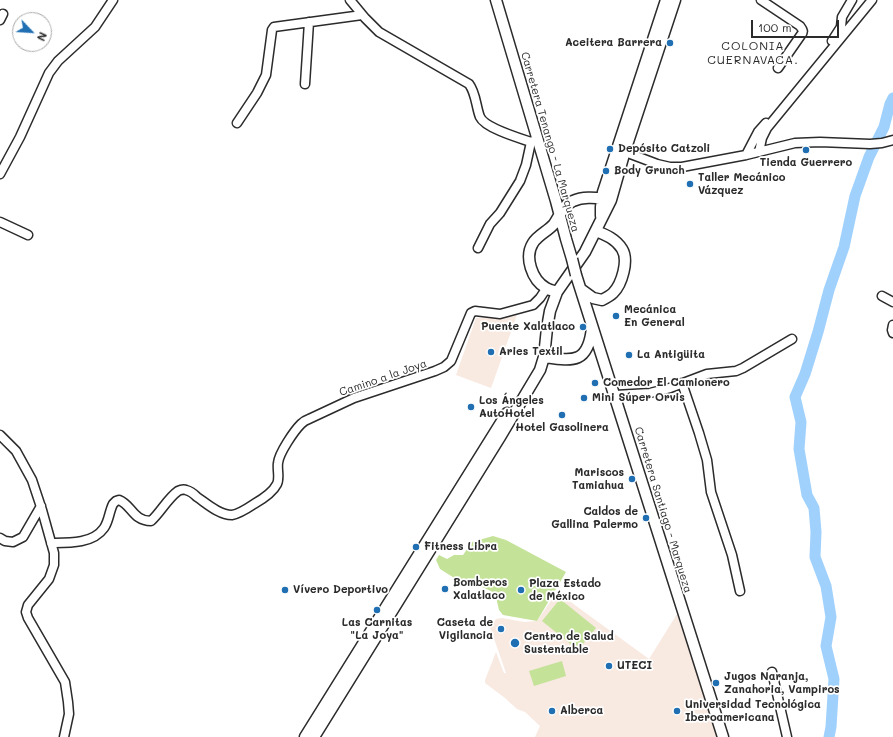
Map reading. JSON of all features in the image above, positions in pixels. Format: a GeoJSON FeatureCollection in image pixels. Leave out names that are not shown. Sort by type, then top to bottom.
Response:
{"type":"FeatureCollection","features":[{"type":"Feature","properties":{"kind":"main road","name":"Carretera Tenango - La Marqueza"},"geometry":{"type":"LineString","coordinates":[[496,0],[534,140],[560,214],[576,274],[582,290]]}},
{"type":"Feature","properties":{"kind":"main road"},"geometry":{"type":"LineString","coordinates":[[314,737],[540,370],[543,360],[550,311],[557,292],[579,262],[600,221],[666,0]]}},
{"type":"Feature","properties":{"kind":"main road"},"geometry":{"type":"LineString","coordinates":[[621,150],[675,0]]}},
{"type":"Feature","properties":{"kind":"main road"},"geometry":{"type":"LineString","coordinates":[[557,292],[546,288],[532,273],[529,261],[533,242],[554,224],[560,214],[571,202],[588,198],[607,199]]}},
{"type":"Feature","properties":{"kind":"main road"},"geometry":{"type":"LineString","coordinates":[[548,230],[566,239]]}},
{"type":"Feature","properties":{"kind":"main road"},"geometry":{"type":"LineString","coordinates":[[582,290],[593,298],[602,300],[613,293],[619,285],[623,274],[625,259],[622,249],[615,240],[596,231]]}},
{"type":"Feature","properties":{"kind":"main road","name":"Carretera Santiago - Marqueza"},"geometry":{"type":"LineString","coordinates":[[582,290],[723,737]]}},
{"type":"Feature","properties":{"kind":"main road"},"geometry":{"type":"LineString","coordinates":[[305,737],[535,368],[543,360],[568,360],[580,356],[588,347],[591,339],[592,324]]}},
{"type":"Feature","properties":{"kind":"street"},"geometry":{"type":"LineString","coordinates":[[0,174],[20,137],[49,73],[58,61],[95,26],[113,0]]}},
{"type":"Feature","properties":{"kind":"street"},"geometry":{"type":"LineString","coordinates":[[350,0],[379,32],[469,84],[472,89],[481,119],[486,124],[493,128],[534,140],[520,181],[500,213],[490,224],[478,248]]}},
{"type":"Feature","properties":{"kind":"street"},"geometry":{"type":"LineString","coordinates":[[761,0],[803,29],[801,36],[778,68]]}},
{"type":"Feature","properties":{"kind":"street"},"geometry":{"type":"LineString","coordinates":[[746,154],[758,132],[836,36],[841,27],[842,17],[852,0]]}},
{"type":"Feature","properties":{"kind":"street"},"geometry":{"type":"LineString","coordinates":[[759,152],[762,138],[767,128],[872,0]]}},
{"type":"Feature","properties":{"kind":"street"},"geometry":{"type":"LineString","coordinates":[[237,123],[266,75],[273,28],[362,15]]}},
{"type":"Feature","properties":{"kind":"street"},"geometry":{"type":"LineString","coordinates":[[305,84],[309,22]]}},
{"type":"Feature","properties":{"kind":"street"},"geometry":{"type":"LineString","coordinates":[[621,150],[657,164],[670,167],[682,167],[759,152],[795,143],[820,142],[882,144],[893,140]]}},
{"type":"Feature","properties":{"kind":"street"},"geometry":{"type":"LineString","coordinates":[[0,222],[28,235]]}},
{"type":"Feature","properties":{"kind":"street","name":"Camino a la Joya"},"geometry":{"type":"LineString","coordinates":[[51,543],[71,543],[85,540],[94,536],[105,527],[113,504],[119,500],[138,517],[151,521],[156,517],[166,503],[178,491],[182,490],[189,491],[211,506],[227,514],[234,515],[243,511],[267,495],[277,484],[278,457],[302,423],[309,418],[354,398],[435,371],[448,365],[453,358],[471,313],[475,311],[500,314],[533,305],[540,298],[546,288]]}},
{"type":"Feature","properties":{"kind":"street"},"geometry":{"type":"LineString","coordinates":[[882,296],[893,302]]}},
{"type":"Feature","properties":{"kind":"street"},"geometry":{"type":"LineString","coordinates":[[893,325],[893,333]]}},
{"type":"Feature","properties":{"kind":"street"},"geometry":{"type":"LineString","coordinates":[[615,395],[650,393],[670,388],[707,374],[736,371],[792,339]]}},
{"type":"Feature","properties":{"kind":"street"},"geometry":{"type":"LineString","coordinates":[[682,383],[707,460],[711,492],[732,555],[740,591]]}},
{"type":"Feature","properties":{"kind":"street"},"geometry":{"type":"LineString","coordinates":[[0,435],[16,451],[32,480],[54,553],[54,564],[49,579],[28,605],[26,612],[65,682],[68,714],[64,737]]}},
{"type":"Feature","properties":{"kind":"street"},"geometry":{"type":"LineString","coordinates":[[0,538],[5,541],[13,542],[22,537],[41,506]]}},
{"type":"Feature","properties":{"kind":"street"},"geometry":{"type":"LineString","coordinates":[[772,672],[787,737]]}},
{"type":"Feature","properties":{"kind":"shaded area","name":"Aries Textil"},"geometry":{"type":"Polygon","coordinates":[[[517,315],[491,388],[456,375],[476,318],[491,317],[503,319],[517,315]]]}},
{"type":"Feature","properties":{"kind":"shaded area","name":"UTECI"},"geometry":{"type":"Polygon","coordinates":[[[557,592],[649,659],[677,614],[717,737],[535,737],[540,726],[525,712],[517,709],[485,683],[496,652],[504,673],[506,673],[490,627],[496,619],[502,618],[524,622],[537,621],[557,592]]]}},
{"type":"Feature","properties":{"kind":"green space"},"geometry":{"type":"Polygon","coordinates":[[[493,536],[506,540],[566,572],[537,621],[503,615],[499,610],[495,593],[480,586],[459,581],[440,569],[436,560],[439,555],[447,559],[454,555],[463,555],[472,542],[493,536]]]}},
{"type":"Feature","properties":{"kind":"green space"},"geometry":{"type":"Polygon","coordinates":[[[560,599],[596,628],[578,650],[542,621],[560,599]]]}},
{"type":"Feature","properties":{"kind":"green space"},"geometry":{"type":"Polygon","coordinates":[[[562,661],[566,676],[534,686],[529,671],[562,661]]]}},
{"type":"Feature","properties":{"kind":"waterway"},"geometry":{"type":"LineString","coordinates":[[829,737],[834,679],[826,646],[831,617],[826,586],[815,557],[816,532],[814,508],[807,495],[799,449],[801,422],[795,397],[805,374],[829,290],[844,247],[855,196],[869,157],[884,127],[893,98]]}},
{"type":"Feature","properties":{"kind":"place","name":"Aceitera Barrera"},"geometry":{"type":"Point","coordinates":[670,43]}},
{"type":"Feature","properties":{"kind":"place","name":"Depósito Catzoli"},"geometry":{"type":"Point","coordinates":[610,149]}},
{"type":"Feature","properties":{"kind":"place","name":"Tienda Guerrero"},"geometry":{"type":"Point","coordinates":[806,150]}},
{"type":"Feature","properties":{"kind":"place","name":"Body Grunch"},"geometry":{"type":"Point","coordinates":[606,171]}},
{"type":"Feature","properties":{"kind":"place","name":"Taller Mecánico Vázquez"},"geometry":{"type":"Point","coordinates":[690,184]}},
{"type":"Feature","properties":{"kind":"place","name":"Mecánica En General"},"geometry":{"type":"Point","coordinates":[616,316]}},
{"type":"Feature","properties":{"kind":"place","name":"Puente Xalatlaco"},"geometry":{"type":"Point","coordinates":[583,327]}},
{"type":"Feature","properties":{"kind":"place","name":"Aries Textil"},"geometry":{"type":"Point","coordinates":[491,352]}},
{"type":"Feature","properties":{"kind":"place","name":"La Antigüita"},"geometry":{"type":"Point","coordinates":[629,355]}},
{"type":"Feature","properties":{"kind":"place","name":"Comedor El Camionero"},"geometry":{"type":"Point","coordinates":[595,383]}},
{"type":"Feature","properties":{"kind":"place","name":"Mini Súper Orvis"},"geometry":{"type":"Point","coordinates":[584,398]}},
{"type":"Feature","properties":{"kind":"place","name":"Los Ángeles AutoHotel"},"geometry":{"type":"Point","coordinates":[471,407]}},
{"type":"Feature","properties":{"kind":"place","name":"Hotel Gasolinera"},"geometry":{"type":"Point","coordinates":[562,415]}},
{"type":"Feature","properties":{"kind":"place","name":"Mariscos Tamiahua"},"geometry":{"type":"Point","coordinates":[632,479]}},
{"type":"Feature","properties":{"kind":"place","name":"Caldos de Gallina Palermo"},"geometry":{"type":"Point","coordinates":[646,518]}},
{"type":"Feature","properties":{"kind":"place","name":"Fitness Libra"},"geometry":{"type":"Point","coordinates":[416,547]}},
{"type":"Feature","properties":{"kind":"place","name":"Bomberos Xalatlaco"},"geometry":{"type":"Point","coordinates":[445,589]}},
{"type":"Feature","properties":{"kind":"place","name":"Vívero Deportivo"},"geometry":{"type":"Point","coordinates":[285,590]}},
{"type":"Feature","properties":{"kind":"place","name":"Plaza Estado de México"},"geometry":{"type":"Point","coordinates":[521,590]}},
{"type":"Feature","properties":{"kind":"place","name":"Las Carnitas \"La Joya\""},"geometry":{"type":"Point","coordinates":[377,610]}},
{"type":"Feature","properties":{"kind":"place","name":"Caseta de Vigilancia"},"geometry":{"type":"Point","coordinates":[501,629]}},
{"type":"Feature","properties":{"kind":"place","name":"Centro de Salud Sustentable"},"geometry":{"type":"Point","coordinates":[515,643]}},
{"type":"Feature","properties":{"kind":"place","name":"UTECI"},"geometry":{"type":"Point","coordinates":[609,666]}},
{"type":"Feature","properties":{"kind":"place","name":"Jugos Naranja, Zanahoria, Vampiros"},"geometry":{"type":"Point","coordinates":[716,683]}},
{"type":"Feature","properties":{"kind":"place","name":"Alberca"},"geometry":{"type":"Point","coordinates":[552,711]}},
{"type":"Feature","properties":{"kind":"place","name":"Universidad Tecnológica Iberoamericana"},"geometry":{"type":"Point","coordinates":[677,711]}},
{"type":"Feature","properties":{"kind":"district","name":"COLONIA CUERNAVACA."},"geometry":{"type":"Point","coordinates":[753,53]}}]}
